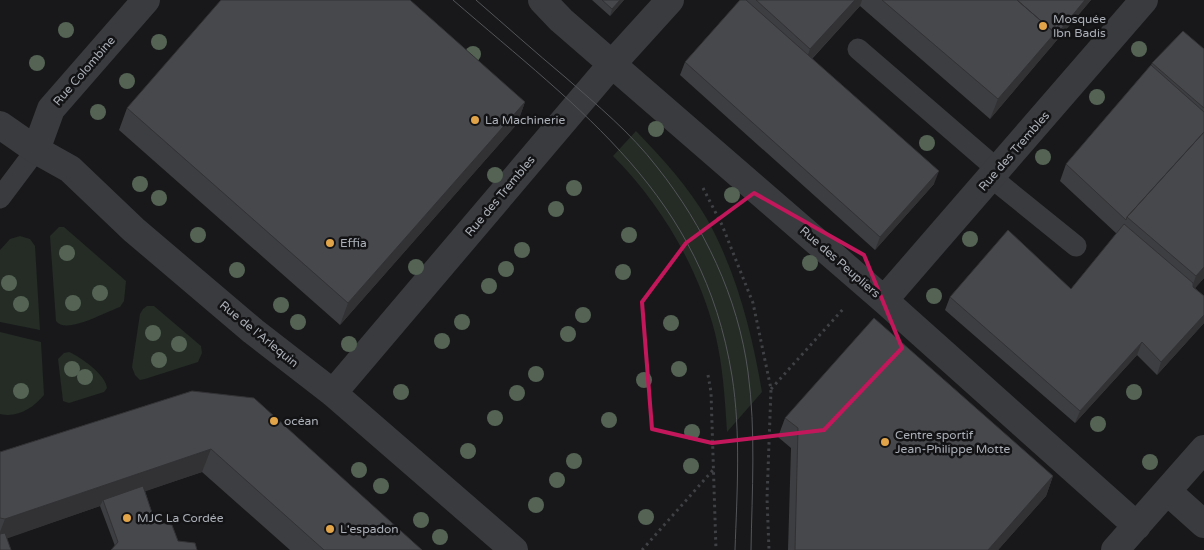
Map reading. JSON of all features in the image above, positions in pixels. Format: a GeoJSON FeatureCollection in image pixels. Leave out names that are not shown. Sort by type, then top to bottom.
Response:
{"type":"FeatureCollection","features":[{"type":"Feature","properties":{"kind":"street","name":"Rue Colombine"},"geometry":{"type":"LineString","coordinates":[[36,150],[51,109],[146,0]]}},
{"type":"Feature","properties":{"kind":"street","name":"Rue des Peupliers"},"geometry":{"type":"LineString","coordinates":[[542,0],[612,64],[884,300],[1137,526]]}},
{"type":"Feature","properties":{"kind":"street","name":"Rue des Trembles"},"geometry":{"type":"LineString","coordinates":[[333,393],[612,64],[670,0]]}},
{"type":"Feature","properties":{"kind":"street","name":"Rue des Trembles"},"geometry":{"type":"LineString","coordinates":[[884,300],[1144,0]]}},
{"type":"Feature","properties":{"kind":"street","name":"Rue de l'Arlequin"},"geometry":{"type":"LineString","coordinates":[[0,126],[36,150],[70,169],[134,230],[253,331],[333,393],[514,550]]}},
{"type":"Feature","properties":{"kind":"street"},"geometry":{"type":"LineString","coordinates":[[1115,550],[1204,449]]}},
{"type":"Feature","properties":{"kind":"street"},"geometry":{"type":"LineString","coordinates":[[1167,491],[1204,524]]}},
{"type":"Feature","properties":{"kind":"lane"},"geometry":{"type":"LineString","coordinates":[[858,49],[1076,246]]}},
{"type":"Feature","properties":{"kind":"lane"},"geometry":{"type":"LineString","coordinates":[[0,198],[36,150]]}},
{"type":"Feature","properties":{"kind":"path"},"geometry":{"type":"LineString","coordinates":[[700,181],[722,225],[753,303],[771,389],[766,498],[769,550]]}},
{"type":"Feature","properties":{"kind":"path"},"geometry":{"type":"LineString","coordinates":[[771,389],[844,308]]}},
{"type":"Feature","properties":{"kind":"path"},"geometry":{"type":"LineString","coordinates":[[708,375],[712,392],[716,550]]}},
{"type":"Feature","properties":{"kind":"path"},"geometry":{"type":"LineString","coordinates":[[642,550],[714,469]]}},
{"type":"Feature","properties":{"kind":"highlighted area"},"geometry":{"type":"Polygon","coordinates":[[[754,193],[864,255],[902,348],[824,430],[712,443],[652,429],[642,302],[686,243],[754,193]]]}},
{"type":"Feature","properties":{"kind":"shaded area"},"geometry":{"type":"Polygon","coordinates":[[[636,131],[674,173],[700,207],[718,240],[742,304],[762,392],[727,432],[718,345],[699,284],[676,238],[662,216],[647,195],[613,156],[636,131]]]}},
{"type":"Feature","properties":{"kind":"shaded area"},"geometry":{"type":"Polygon","coordinates":[[[59,227],[64,227],[126,281],[124,301],[120,307],[77,324],[61,325],[56,321],[50,236],[59,227]]]}},
{"type":"Feature","properties":{"kind":"shaded area"},"geometry":{"type":"Polygon","coordinates":[[[20,236],[30,239],[35,246],[40,330],[0,322],[0,250],[10,239],[20,236]]]}},
{"type":"Feature","properties":{"kind":"shaded area"},"geometry":{"type":"Polygon","coordinates":[[[147,306],[154,306],[201,346],[202,353],[198,362],[145,379],[140,380],[135,375],[132,367],[140,314],[147,306]]]}},
{"type":"Feature","properties":{"kind":"shaded area"},"geometry":{"type":"Polygon","coordinates":[[[0,332],[41,342],[44,395],[30,408],[13,415],[0,414],[0,332]]]}},
{"type":"Feature","properties":{"kind":"shaded area"},"geometry":{"type":"Polygon","coordinates":[[[69,352],[98,372],[106,383],[107,388],[104,392],[69,403],[63,401],[58,359],[64,353],[69,352]]]}},
{"type":"Feature","properties":{"kind":"building","name":"Effia"},"geometry":{"type":"Polygon","coordinates":[[[221,0],[410,0],[525,102],[348,303],[127,108],[221,0]]]}},
{"type":"Feature","properties":{"kind":"building"},"geometry":{"type":"Polygon","coordinates":[[[602,0],[620,0],[612,9],[602,0]]]}},
{"type":"Feature","properties":{"kind":"building"},"geometry":{"type":"Polygon","coordinates":[[[740,0],[746,0],[939,171],[880,237],[685,62],[740,0]]]}},
{"type":"Feature","properties":{"kind":"building"},"geometry":{"type":"Polygon","coordinates":[[[756,0],[855,0],[810,49],[756,0]]]}},
{"type":"Feature","properties":{"kind":"building"},"geometry":{"type":"Polygon","coordinates":[[[882,0],[1017,0],[1055,33],[998,99],[882,0]]]}},
{"type":"Feature","properties":{"kind":"building"},"geometry":{"type":"Polygon","coordinates":[[[1017,0],[1085,0],[1052,40],[1055,33],[1017,0]]]}},
{"type":"Feature","properties":{"kind":"building"},"geometry":{"type":"Polygon","coordinates":[[[1183,31],[1204,49],[1204,108],[1152,63],[1183,31]]]}},
{"type":"Feature","properties":{"kind":"building"},"geometry":{"type":"Polygon","coordinates":[[[1151,65],[1204,112],[1204,132],[1126,220],[1066,164],[1151,65]]]}},
{"type":"Feature","properties":{"kind":"building"},"geometry":{"type":"Polygon","coordinates":[[[1204,132],[1204,267],[1196,276],[1127,217],[1204,132]]]}},
{"type":"Feature","properties":{"kind":"building"},"geometry":{"type":"Polygon","coordinates":[[[1124,224],[1193,283],[1193,287],[1204,296],[1204,315],[1161,362],[1142,342],[1080,411],[950,297],[1008,230],[1071,289],[1124,224]]]}},
{"type":"Feature","properties":{"kind":"building","name":"Centre sportif Jean-Philippe Motte"},"geometry":{"type":"Polygon","coordinates":[[[874,318],[1053,476],[988,550],[795,550],[798,428],[785,418],[874,318]]]}},
{"type":"Feature","properties":{"kind":"building"},"geometry":{"type":"Polygon","coordinates":[[[192,391],[254,398],[422,550],[324,550],[211,449],[5,519],[0,518],[0,452],[192,391]]]}},
{"type":"Feature","properties":{"kind":"building","name":"MJC La Cordée"},"geometry":{"type":"Polygon","coordinates":[[[143,486],[155,522],[172,525],[178,541],[195,543],[197,550],[111,550],[118,542],[103,500],[143,486]]]}},
{"type":"Feature","properties":{"kind":"building"},"geometry":{"type":"Polygon","coordinates":[[[5,533],[11,550],[0,550],[0,534],[5,533]]]}},
{"type":"Feature","properties":{"kind":"tram line"},"geometry":{"type":"LineString","coordinates":[[453,0],[590,120],[630,162],[665,207],[694,257],[717,312],[732,376],[737,419],[735,550]]}},
{"type":"Feature","properties":{"kind":"tram line"},"geometry":{"type":"LineString","coordinates":[[476,0],[625,131],[657,167],[674,190],[704,238],[727,290],[736,317],[748,372],[753,439],[751,550]]}},
{"type":"Feature","properties":{"kind":"place","name":"Mosquée Ibn Badis"},"geometry":{"type":"Point","coordinates":[1043,26]}},
{"type":"Feature","properties":{"kind":"place","name":"La Machinerie"},"geometry":{"type":"Point","coordinates":[475,120]}},
{"type":"Feature","properties":{"kind":"place","name":"Effia"},"geometry":{"type":"Point","coordinates":[330,243]}},
{"type":"Feature","properties":{"kind":"place","name":"océan"},"geometry":{"type":"Point","coordinates":[274,421]}},
{"type":"Feature","properties":{"kind":"place","name":"Centre sportif Jean-Philippe Motte"},"geometry":{"type":"Point","coordinates":[885,442]}},
{"type":"Feature","properties":{"kind":"place","name":"MJC La Cordée"},"geometry":{"type":"Point","coordinates":[127,518]}},
{"type":"Feature","properties":{"kind":"place","name":"L'espadon"},"geometry":{"type":"Point","coordinates":[330,529]}}]}
